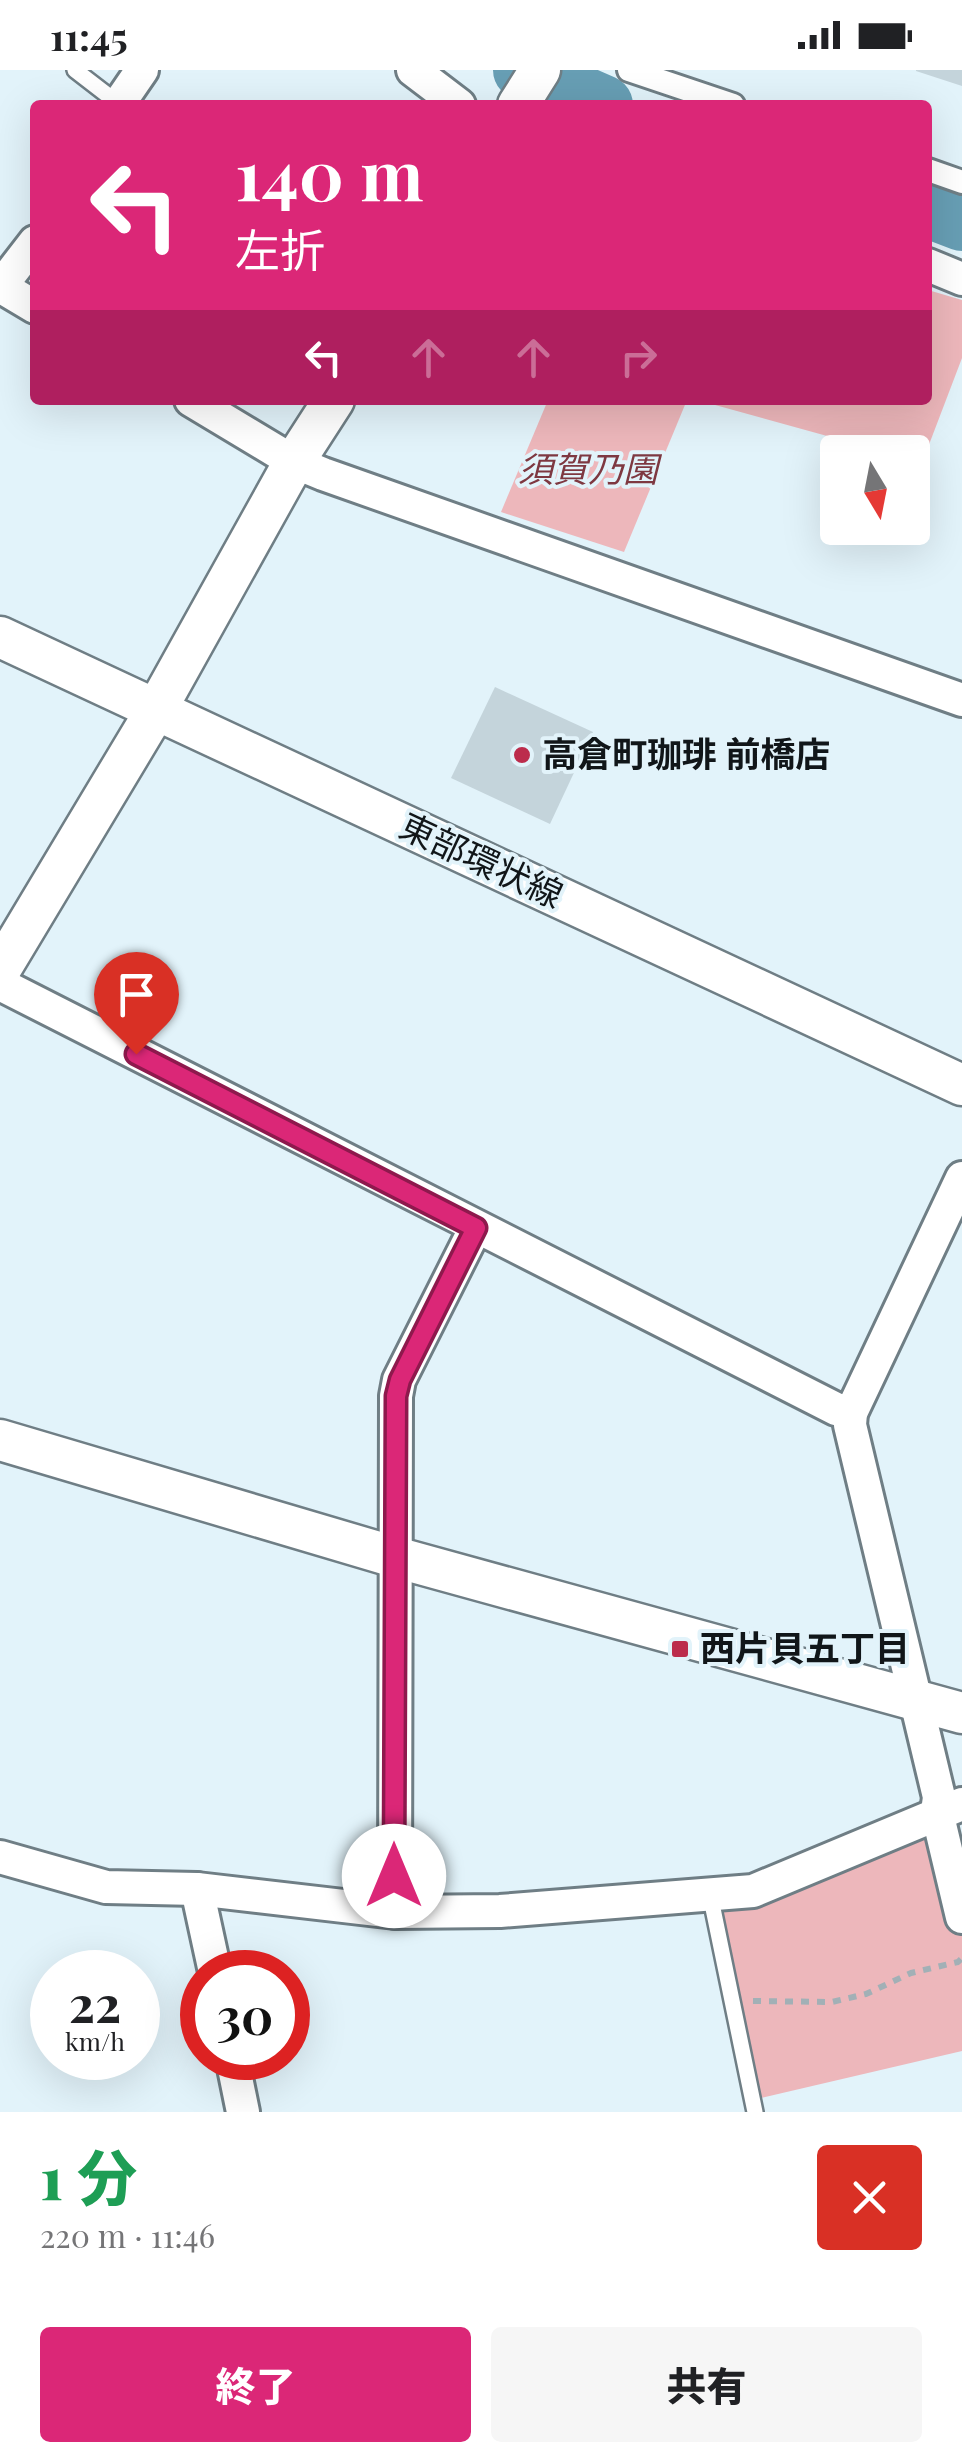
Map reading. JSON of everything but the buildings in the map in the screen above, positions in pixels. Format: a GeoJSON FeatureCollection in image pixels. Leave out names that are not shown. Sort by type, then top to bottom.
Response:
{"type":"FeatureCollection","features":[{"type":"Feature","properties":{"kind":"street"},"geometry":{"type":"LineString","coordinates":[[122,100],[142,70]]}},
{"type":"Feature","properties":{"kind":"street"},"geometry":{"type":"LineString","coordinates":[[413,70],[452,100]]}},
{"type":"Feature","properties":{"kind":"street"},"geometry":{"type":"LineString","coordinates":[[630,70],[719,100]]}},
{"type":"Feature","properties":{"kind":"street"},"geometry":{"type":"LineString","coordinates":[[932,171],[962,182]]}},
{"type":"Feature","properties":{"kind":"street"},"geometry":{"type":"LineString","coordinates":[[30,248],[1,286],[30,304]]}},
{"type":"Feature","properties":{"kind":"street"},"geometry":{"type":"LineString","coordinates":[[932,267],[962,279]]}},
{"type":"Feature","properties":{"kind":"street"},"geometry":{"type":"LineString","coordinates":[[198,405],[294,462],[962,700]]}},
{"type":"Feature","properties":{"kind":"street"},"geometry":{"type":"LineString","coordinates":[[0,970],[156,710],[294,462],[331,405]]}},
{"type":"Feature","properties":{"kind":"street","name":"東部環状線"},"geometry":{"type":"LineString","coordinates":[[0,637],[962,1085]]}},
{"type":"Feature","properties":{"kind":"street"},"geometry":{"type":"LineString","coordinates":[[0,984],[476,1228],[850,1413]]}},
{"type":"Feature","properties":{"kind":"street"},"geometry":{"type":"LineString","coordinates":[[962,1178],[850,1413],[939,1796],[949,1808],[962,1917]]}},
{"type":"Feature","properties":{"kind":"street"},"geometry":{"type":"LineString","coordinates":[[394,1912],[396,1396],[400,1380],[476,1228]]}},
{"type":"Feature","properties":{"kind":"street"},"geometry":{"type":"LineString","coordinates":[[0,1440],[395,1556],[962,1713]]}},
{"type":"Feature","properties":{"kind":"street"},"geometry":{"type":"LineString","coordinates":[[0,1857],[106,1886],[198,1889],[394,1912],[500,1911],[752,1891],[949,1808]]}},
{"type":"Feature","properties":{"kind":"street"},"geometry":{"type":"LineString","coordinates":[[198,1889],[210,1950]]}},
{"type":"Feature","properties":{"kind":"street"},"geometry":{"type":"LineString","coordinates":[[236,2080],[243,2112]]}},
{"type":"Feature","properties":{"kind":"lane"},"geometry":{"type":"LineString","coordinates":[[75,70],[113,100]]}},
{"type":"Feature","properties":{"kind":"lane"},"geometry":{"type":"LineString","coordinates":[[710,1894],[755,2112]]}},
{"type":"Feature","properties":{"kind":"path"},"geometry":{"type":"LineString","coordinates":[[732,2000],[832,2002],[866,1994],[910,1974],[962,1958]]}},
{"type":"Feature","properties":{"kind":"green space","name":"須賀乃園"},"geometry":{"type":"Polygon","coordinates":[[[932,291],[962,300],[962,358],[930,442],[930,435],[824,435],[715,405],[932,405],[932,291]]]}},
{"type":"Feature","properties":{"kind":"green space","name":"須賀乃園"},"geometry":{"type":"Polygon","coordinates":[[[546,405],[685,405],[624,552],[501,512],[546,405]]]}},
{"type":"Feature","properties":{"kind":"green space"},"geometry":{"type":"Polygon","coordinates":[[[937,1812],[962,1917],[962,2051],[752,2100],[710,1894],[937,1812]]]}},
{"type":"Feature","properties":{"kind":"waterway"},"geometry":{"type":"LineString","coordinates":[[523,70],[592,100]]}},
{"type":"Feature","properties":{"kind":"waterway"},"geometry":{"type":"LineString","coordinates":[[932,210],[962,221]]}},
{"type":"Feature","properties":{"kind":"place","name":"高倉町珈琲 前橋店"},"geometry":{"type":"Point","coordinates":[522,755]}},
{"type":"Feature","properties":{"kind":"place","name":"西片貝五丁目"},"geometry":{"type":"Point","coordinates":[680,1649]}},
{"type":"Feature","properties":{"kind":"route"},"geometry":{"type":"LineString","coordinates":[[136,1054],[476,1228],[400,1380],[396,1396],[394,1876]]}}]}
